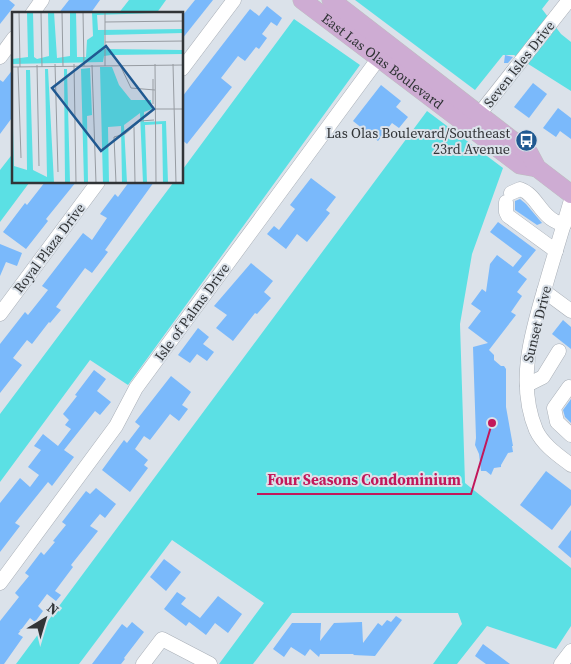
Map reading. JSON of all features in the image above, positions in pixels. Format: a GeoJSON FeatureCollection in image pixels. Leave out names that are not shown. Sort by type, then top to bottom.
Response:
{"type":"FeatureCollection","features":[{"type":"Feature","properties":{"kind":"main road","name":"East Las Olas Boulevard"},"geometry":{"type":"LineString","coordinates":[[302,0],[330,21],[384,51],[475,120],[529,153],[537,168],[571,194]]}},
{"type":"Feature","properties":{"kind":"main road","name":"East Las Olas Boulevard"},"geometry":{"type":"LineString","coordinates":[[339,2],[384,51]]}},
{"type":"Feature","properties":{"kind":"street"},"geometry":{"type":"LineString","coordinates":[[33,12],[42,0]]}},
{"type":"Feature","properties":{"kind":"street"},"geometry":{"type":"LineString","coordinates":[[184,66],[234,0]]}},
{"type":"Feature","properties":{"kind":"street","name":"Seven Isles Drive"},"geometry":{"type":"LineString","coordinates":[[475,120],[569,0]]}},
{"type":"Feature","properties":{"kind":"street"},"geometry":{"type":"LineString","coordinates":[[330,21],[339,2]]}},
{"type":"Feature","properties":{"kind":"street"},"geometry":{"type":"LineString","coordinates":[[0,57],[12,41]]}},
{"type":"Feature","properties":{"kind":"street","name":"Isle of Palms Drive"},"geometry":{"type":"LineString","coordinates":[[0,583],[116,426],[136,388],[384,51]]}},
{"type":"Feature","properties":{"kind":"street","name":"Royal Plaza Drive"},"geometry":{"type":"LineString","coordinates":[[0,314],[97,184]]}},
{"type":"Feature","properties":{"kind":"street"},"geometry":{"type":"LineString","coordinates":[[556,251],[508,216],[506,212],[509,197],[520,189],[524,191],[536,200],[550,218],[565,230]]}},
{"type":"Feature","properties":{"kind":"street","name":"Sunset Drive"},"geometry":{"type":"LineString","coordinates":[[569,459],[548,447],[536,431],[529,405],[526,367],[533,326],[556,251],[565,230],[571,200]]}},
{"type":"Feature","properties":{"kind":"street"},"geometry":{"type":"LineString","coordinates":[[544,291],[571,311]]}},
{"type":"Feature","properties":{"kind":"street"},"geometry":{"type":"LineString","coordinates":[[527,385],[543,377],[560,351]]}},
{"type":"Feature","properties":{"kind":"street"},"geometry":{"type":"LineString","coordinates":[[569,387],[554,408],[557,422],[571,435]]}},
{"type":"Feature","properties":{"kind":"street"},"geometry":{"type":"LineString","coordinates":[[144,664],[162,638],[210,664]]}},
{"type":"Feature","properties":{"kind":"water"},"geometry":{"type":"Polygon","coordinates":[[[129,0],[166,0],[157,12],[120,12],[129,0]]]}},
{"type":"Feature","properties":{"kind":"water"},"geometry":{"type":"Polygon","coordinates":[[[355,0],[549,0],[542,9],[561,34],[571,42],[571,91],[514,55],[503,55],[475,90],[355,0]]]}},
{"type":"Feature","properties":{"kind":"water"},"geometry":{"type":"Polygon","coordinates":[[[294,19],[360,65],[128,385],[90,360],[0,482],[0,414],[172,184],[184,184],[184,168],[294,19]]]}},
{"type":"Feature","properties":{"kind":"water"},"geometry":{"type":"Polygon","coordinates":[[[427,111],[503,168],[472,254],[460,324],[465,483],[571,568],[571,626],[556,649],[487,626],[457,664],[433,664],[462,624],[458,613],[292,613],[253,664],[219,664],[264,603],[172,540],[79,664],[16,664],[427,111]]]}},
{"type":"Feature","properties":{"kind":"water"},"geometry":{"type":"Polygon","coordinates":[[[12,155],[12,184],[28,184],[0,222],[0,170],[12,155]]]}},
{"type":"Feature","properties":{"kind":"building"},"geometry":{"type":"Polygon","coordinates":[[[0,0],[9,0],[15,5],[0,24],[0,0]]]}},
{"type":"Feature","properties":{"kind":"building"},"geometry":{"type":"Polygon","coordinates":[[[69,0],[100,0],[91,12],[60,12],[69,0]]]}},
{"type":"Feature","properties":{"kind":"building"},"geometry":{"type":"Polygon","coordinates":[[[195,0],[213,0],[184,36],[184,14],[195,0]]]}},
{"type":"Feature","properties":{"kind":"building"},"geometry":{"type":"Polygon","coordinates":[[[267,6],[282,18],[277,26],[271,22],[262,34],[267,38],[259,49],[256,47],[245,61],[238,56],[221,78],[232,87],[187,144],[184,142],[184,94],[250,9],[259,16],[267,6]]]}},
{"type":"Feature","properties":{"kind":"building"},"geometry":{"type":"Polygon","coordinates":[[[505,55],[513,57],[508,63],[504,63],[505,55]]]}},
{"type":"Feature","properties":{"kind":"building"},"geometry":{"type":"Polygon","coordinates":[[[12,71],[12,118],[0,134],[0,80],[3,82],[12,71]]]}},
{"type":"Feature","properties":{"kind":"building"},"geometry":{"type":"Polygon","coordinates":[[[533,83],[547,94],[529,118],[514,107],[533,83]]]}},
{"type":"Feature","properties":{"kind":"building"},"geometry":{"type":"Polygon","coordinates":[[[381,85],[401,101],[396,107],[408,117],[399,128],[392,123],[378,141],[353,121],[381,85]]]}},
{"type":"Feature","properties":{"kind":"building"},"geometry":{"type":"Polygon","coordinates":[[[558,108],[571,118],[571,139],[560,131],[556,137],[543,128],[558,108]]]}},
{"type":"Feature","properties":{"kind":"building"},"geometry":{"type":"Polygon","coordinates":[[[311,178],[336,197],[326,210],[330,213],[307,242],[297,234],[286,249],[267,234],[274,226],[279,230],[295,209],[290,205],[311,178]]]}},
{"type":"Feature","properties":{"kind":"building"},"geometry":{"type":"Polygon","coordinates":[[[43,184],[74,184],[46,219],[48,221],[26,249],[3,232],[25,203],[27,205],[43,184]]]}},
{"type":"Feature","properties":{"kind":"building"},"geometry":{"type":"Polygon","coordinates":[[[128,184],[153,184],[105,250],[108,252],[92,273],[85,268],[56,307],[61,310],[32,344],[27,340],[13,358],[22,365],[0,393],[0,344],[25,312],[28,315],[48,290],[42,286],[83,233],[92,240],[107,218],[100,214],[115,194],[118,197],[128,184]]]}},
{"type":"Feature","properties":{"kind":"building"},"geometry":{"type":"Polygon","coordinates":[[[520,199],[542,223],[537,225],[515,210],[515,201],[520,199]]]}},
{"type":"Feature","properties":{"kind":"building"},"geometry":{"type":"Polygon","coordinates":[[[498,222],[536,250],[518,272],[527,279],[517,292],[522,296],[511,312],[516,315],[489,350],[494,355],[494,360],[506,369],[506,407],[513,446],[513,452],[508,453],[501,467],[494,468],[491,475],[486,471],[481,471],[479,454],[475,445],[473,347],[488,343],[468,328],[481,311],[471,304],[482,289],[486,292],[490,264],[497,255],[513,267],[522,256],[490,232],[498,222]]]}},
{"type":"Feature","properties":{"kind":"building"},"geometry":{"type":"Polygon","coordinates":[[[0,244],[22,253],[17,266],[6,262],[0,276],[0,244]]]}},
{"type":"Feature","properties":{"kind":"building"},"geometry":{"type":"Polygon","coordinates":[[[251,263],[273,281],[264,292],[271,298],[257,314],[255,313],[233,341],[216,328],[227,315],[214,306],[251,263]]]}},
{"type":"Feature","properties":{"kind":"building"},"geometry":{"type":"Polygon","coordinates":[[[563,320],[571,327],[571,349],[552,334],[563,320]]]}},
{"type":"Feature","properties":{"kind":"building"},"geometry":{"type":"Polygon","coordinates":[[[198,328],[209,337],[203,344],[214,352],[207,361],[197,354],[190,363],[178,355],[198,328]]]}},
{"type":"Feature","properties":{"kind":"building"},"geometry":{"type":"Polygon","coordinates":[[[94,370],[106,379],[97,391],[111,402],[100,415],[95,411],[64,450],[74,457],[52,486],[48,482],[15,523],[20,526],[0,552],[0,503],[20,478],[30,487],[39,475],[28,467],[41,450],[34,446],[43,434],[58,446],[71,429],[65,425],[69,420],[63,414],[94,370]]]}},
{"type":"Feature","properties":{"kind":"building"},"geometry":{"type":"Polygon","coordinates":[[[171,376],[191,392],[182,405],[188,409],[179,421],[170,414],[150,440],[144,436],[135,449],[148,460],[144,465],[148,468],[130,492],[102,470],[124,440],[127,443],[140,426],[135,422],[171,376]]]}},
{"type":"Feature","properties":{"kind":"building"},"geometry":{"type":"Polygon","coordinates":[[[571,399],[571,423],[565,417],[563,410],[571,399]]]}},
{"type":"Feature","properties":{"kind":"building"},"geometry":{"type":"Polygon","coordinates":[[[546,471],[571,490],[571,505],[552,530],[520,505],[546,471]]]}},
{"type":"Feature","properties":{"kind":"building"},"geometry":{"type":"Polygon","coordinates":[[[96,488],[116,504],[105,518],[100,514],[90,526],[98,531],[71,565],[73,567],[55,591],[61,595],[56,601],[47,594],[38,606],[43,611],[35,622],[30,618],[18,634],[23,637],[4,664],[0,664],[0,621],[19,597],[15,593],[29,576],[25,573],[41,552],[44,555],[55,542],[53,541],[66,525],[62,522],[86,491],[90,494],[96,488]]]}},
{"type":"Feature","properties":{"kind":"building"},"geometry":{"type":"Polygon","coordinates":[[[571,530],[571,558],[558,547],[571,530]]]}},
{"type":"Feature","properties":{"kind":"building"},"geometry":{"type":"Polygon","coordinates":[[[164,559],[181,572],[166,591],[150,577],[164,559]]]}},
{"type":"Feature","properties":{"kind":"building"},"geometry":{"type":"Polygon","coordinates":[[[177,592],[186,598],[181,604],[200,618],[218,596],[242,614],[228,633],[215,623],[206,635],[189,622],[186,626],[164,609],[177,592]]]}},
{"type":"Feature","properties":{"kind":"building"},"geometry":{"type":"Polygon","coordinates":[[[396,616],[402,620],[375,656],[320,654],[319,657],[310,649],[305,656],[291,647],[284,657],[273,649],[292,623],[321,623],[320,641],[334,623],[362,622],[363,643],[378,623],[382,626],[387,620],[391,622],[396,616]]]}},
{"type":"Feature","properties":{"kind":"building"},"geometry":{"type":"Polygon","coordinates":[[[132,622],[144,632],[121,664],[92,664],[122,624],[127,628],[132,622]]]}},
{"type":"Feature","properties":{"kind":"building"},"geometry":{"type":"Polygon","coordinates":[[[483,644],[510,664],[486,664],[475,656],[483,644]]]}},
{"type":"Feature","properties":{"kind":"place","name":"Las Olas Boulevard/Southeast 23rd Avenue"},"geometry":{"type":"Point","coordinates":[526,141]}},
{"type":"Feature","properties":{"kind":"place","name":"Four Seasons Condominium"},"geometry":{"type":"Point","coordinates":[492,423]}}]}
